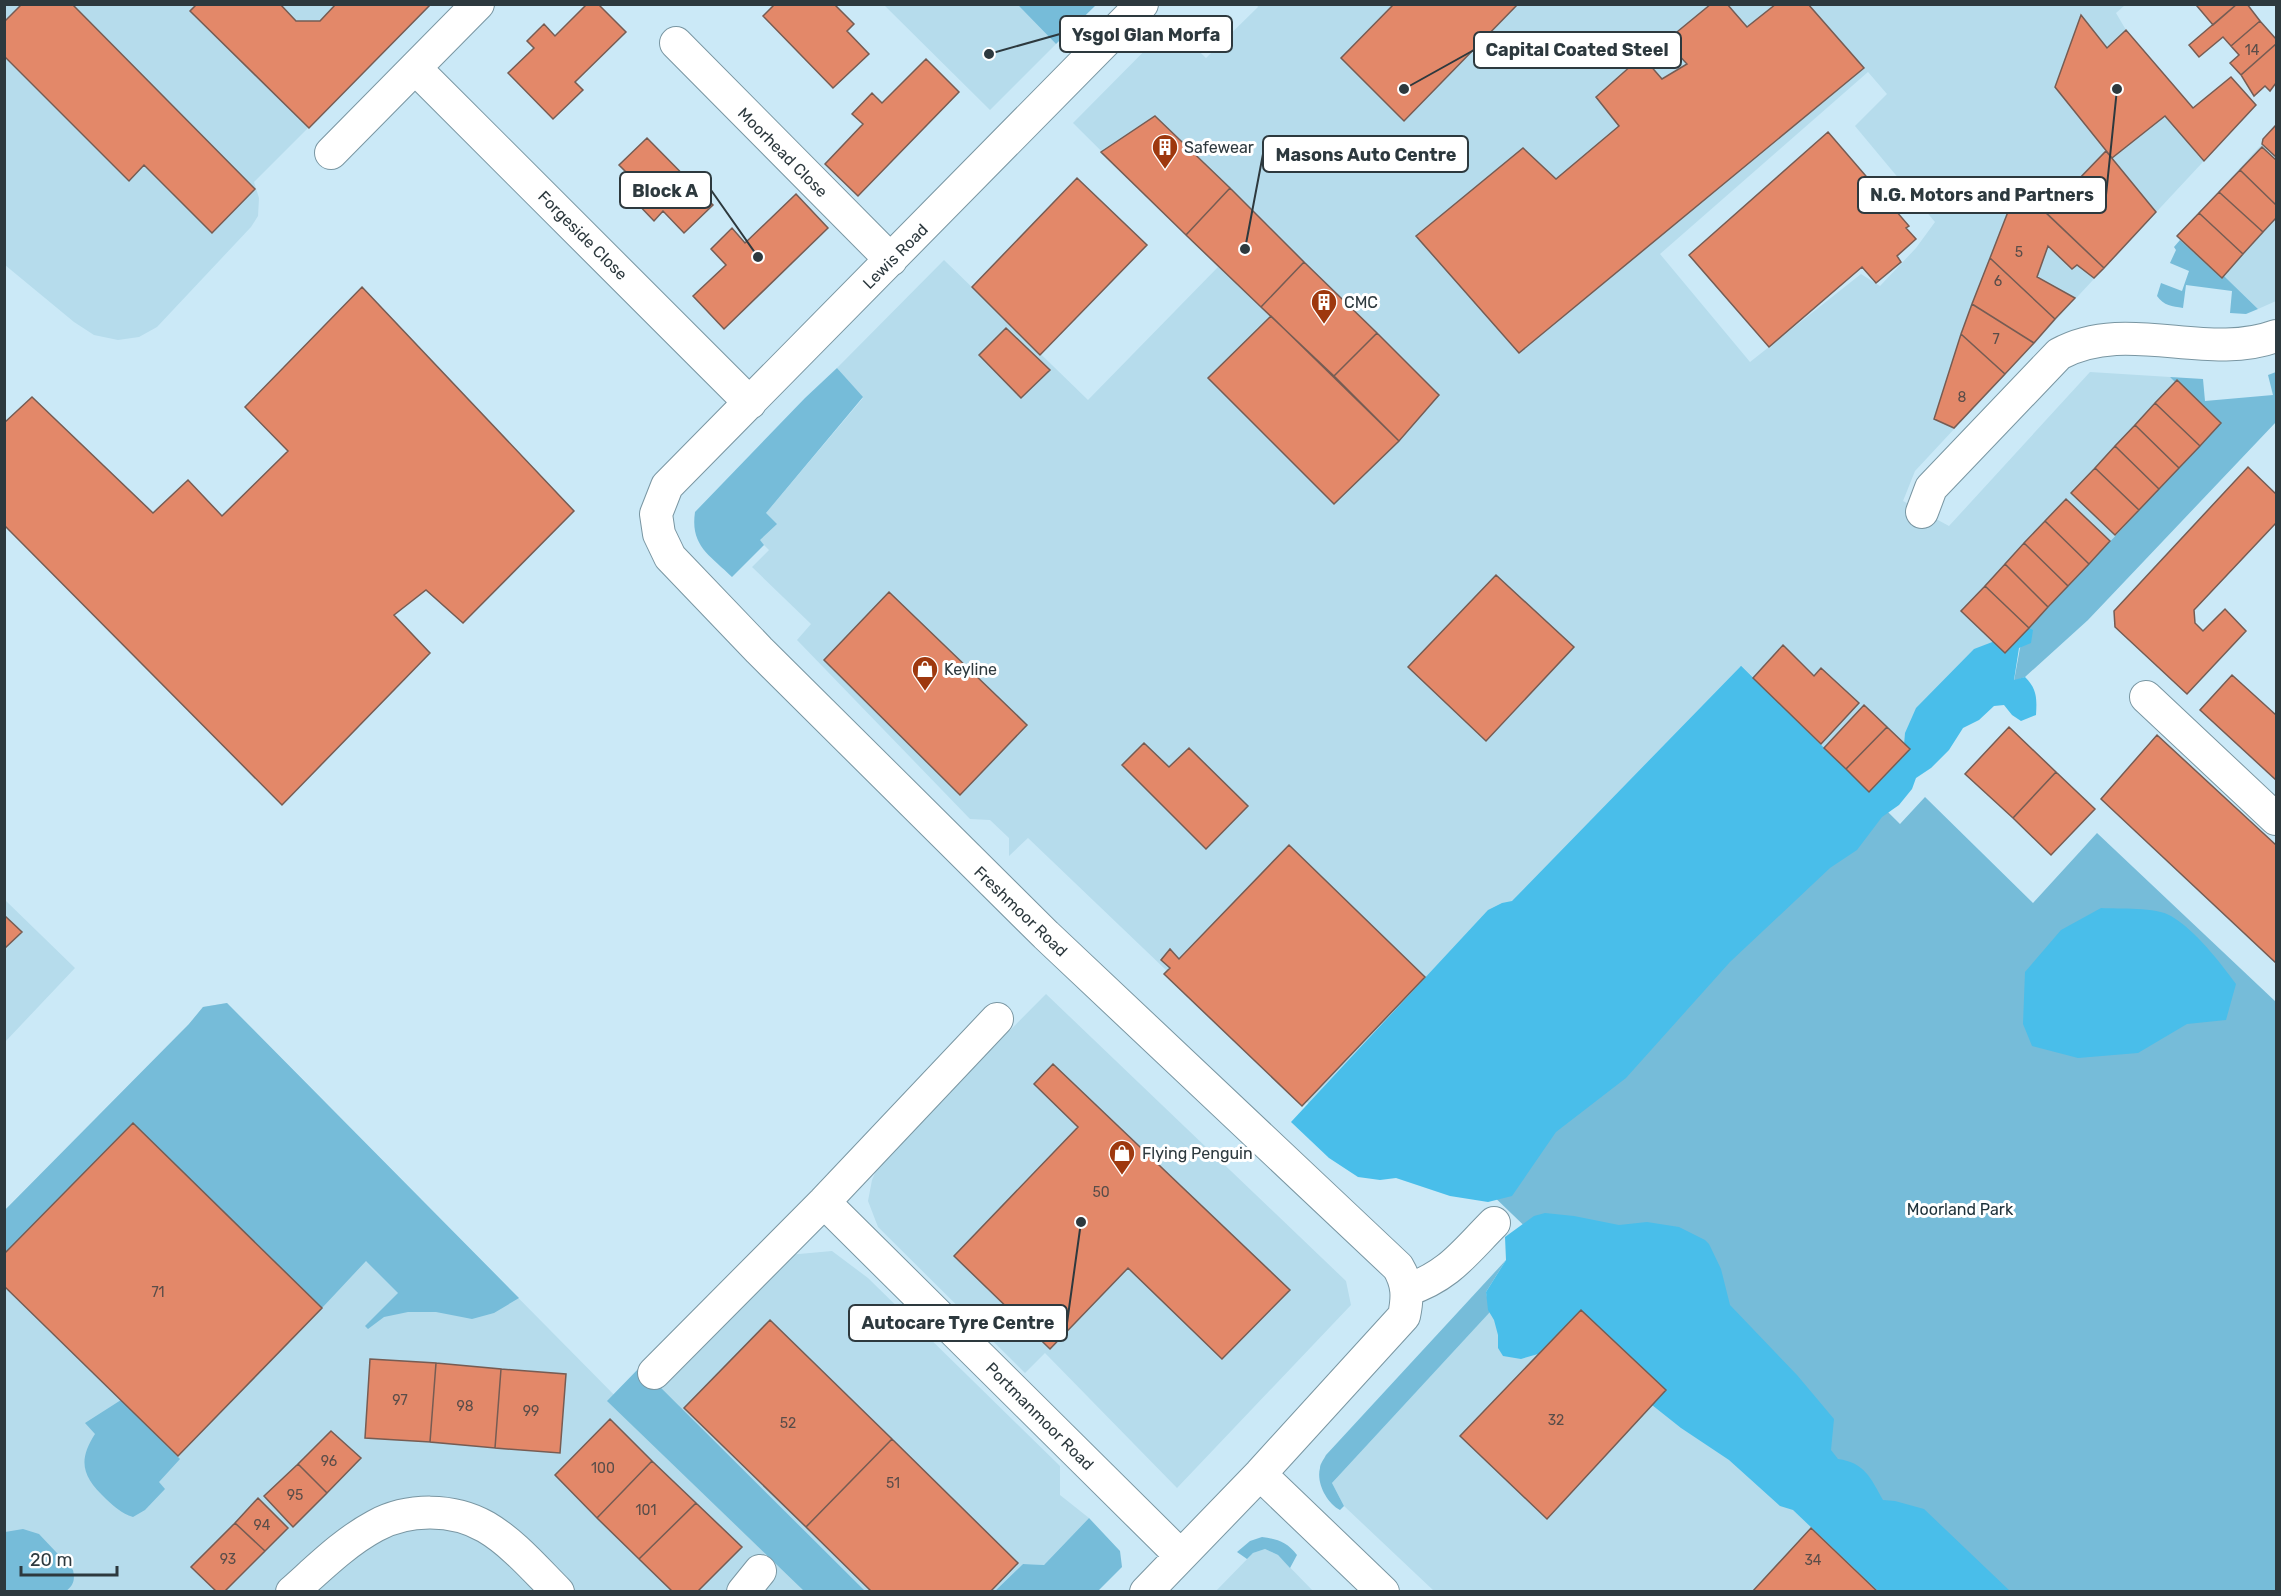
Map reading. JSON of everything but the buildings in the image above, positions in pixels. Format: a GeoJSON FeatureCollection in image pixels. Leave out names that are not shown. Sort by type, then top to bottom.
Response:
{"type":"FeatureCollection","features":[{"type":"Feature","properties":{"kind":"street"},"geometry":{"type":"LineString","coordinates":[[331,153],[478,4]]}},
{"type":"Feature","properties":{"kind":"street","name":"Lewis Road"},"geometry":{"type":"LineString","coordinates":[[656,514],[667,486],[1142,4]]}},
{"type":"Feature","properties":{"kind":"street","name":"Moorhead Close"},"geometry":{"type":"LineString","coordinates":[[676,43],[891,260]]}},
{"type":"Feature","properties":{"kind":"street","name":"Forgeside Close"},"geometry":{"type":"LineString","coordinates":[[415,68],[750,403]]}},
{"type":"Feature","properties":{"kind":"street"},"geometry":{"type":"LineString","coordinates":[[1922,512],[1931,488],[2059,354],[2072,347],[2086,342],[2123,339],[2202,345],[2237,344],[2264,341],[2277,336]]}},
{"type":"Feature","properties":{"kind":"street","name":"Freshmoor Road"},"geometry":{"type":"LineString","coordinates":[[656,514],[659,534],[670,557],[759,650],[1105,993],[1398,1267],[1406,1280],[1407,1290]]}},
{"type":"Feature","properties":{"kind":"street"},"geometry":{"type":"LineString","coordinates":[[2146,697],[2277,819]]}},
{"type":"Feature","properties":{"kind":"street"},"geometry":{"type":"LineString","coordinates":[[654,1373],[824,1202],[997,1019]]}},
{"type":"Feature","properties":{"kind":"street","name":"Portmanmoor Road"},"geometry":{"type":"LineString","coordinates":[[824,1202],[1180,1555]]}},
{"type":"Feature","properties":{"kind":"street"},"geometry":{"type":"LineString","coordinates":[[1146,1592],[1260,1474],[1404,1316],[1407,1290],[1428,1283],[1445,1273],[1494,1223]]}},
{"type":"Feature","properties":{"kind":"street"},"geometry":{"type":"LineString","coordinates":[[1260,1474],[1383,1592]]}},
{"type":"Feature","properties":{"kind":"street"},"geometry":{"type":"LineString","coordinates":[[292,1592],[349,1544],[376,1525],[411,1514],[448,1513],[485,1527],[519,1553],[558,1592]]}},
{"type":"Feature","properties":{"kind":"shaded area"},"geometry":{"type":"Polygon","coordinates":[[[4,5],[431,5],[254,182],[259,198],[258,216],[251,227],[157,327],[139,337],[118,340],[94,335],[74,322],[5,265],[4,5]]]}},
{"type":"Feature","properties":{"kind":"shaded area"},"geometry":{"type":"Polygon","coordinates":[[[884,5],[1018,5],[1056,44],[990,110],[884,5]]]}},
{"type":"Feature","properties":{"kind":"shaded area"},"geometry":{"type":"Polygon","coordinates":[[[1257,5],[2125,5],[2116,13],[2126,30],[2193,108],[2231,77],[2256,105],[1915,471],[1903,501],[1949,526],[2090,372],[2170,377],[2221,423],[2005,653],[1869,792],[1753,678],[1319,1114],[1306,1101],[1302,1106],[1164,974],[1166,970],[1028,838],[1009,856],[1009,838],[990,820],[970,819],[797,640],[811,624],[752,567],[769,550],[759,540],[766,513],[863,398],[837,368],[944,260],[1088,400],[1218,267],[1073,123],[1171,24],[1206,58],[1258,7],[1257,5]],[[1868,72],[1660,254],[1750,362],[1861,274],[1880,286],[1916,248],[1935,222],[1855,126],[1887,94],[1868,72]]]}},
{"type":"Feature","properties":{"kind":"shaded area"},"geometry":{"type":"Polygon","coordinates":[[[2276,125],[2276,301],[2258,309],[2224,276],[2222,278],[2177,237],[2262,144],[2263,139],[2276,125]]]}},
{"type":"Feature","properties":{"kind":"shaded area"},"geometry":{"type":"Polygon","coordinates":[[[2029,628],[2033,630],[2031,643],[2019,648],[2014,680],[2025,677],[2032,686],[2036,699],[2036,715],[2021,721],[2004,705],[1994,706],[1979,720],[1963,728],[1949,750],[1931,768],[1916,778],[1912,789],[1899,805],[1882,817],[1857,850],[1830,868],[1730,962],[1626,1078],[1556,1132],[1512,1196],[1488,1202],[1450,1196],[1396,1178],[1380,1180],[1358,1177],[1329,1158],[1291,1122],[1488,910],[1512,901],[1741,666],[1869,792],[1903,757],[1905,733],[1916,708],[1974,649],[2029,628]]]}},
{"type":"Feature","properties":{"kind":"shaded area"},"geometry":{"type":"Polygon","coordinates":[[[4,899],[75,968],[5,1042],[4,1042],[4,899]]]}},
{"type":"Feature","properties":{"kind":"shaded area"},"geometry":{"type":"Polygon","coordinates":[[[2101,908],[2137,909],[2164,913],[2180,922],[2198,938],[2236,984],[2226,1020],[2187,1024],[2138,1053],[2078,1058],[2032,1046],[2023,1024],[2025,972],[2061,930],[2101,908]]]}},
{"type":"Feature","properties":{"kind":"shaded area"},"geometry":{"type":"Polygon","coordinates":[[[1046,994],[1346,1281],[1351,1305],[1177,1488],[1045,1353],[1025,1373],[878,1227],[868,1201],[872,1180],[880,1161],[1046,994]]]}},
{"type":"Feature","properties":{"kind":"shaded area"},"geometry":{"type":"Polygon","coordinates":[[[227,1003],[632,1413],[788,1255],[832,1251],[868,1278],[1060,1466],[1060,1495],[1089,1518],[1044,1565],[1023,1564],[995,1591],[5,1592],[5,1210],[189,1024],[203,1007],[227,1003]]]}},
{"type":"Feature","properties":{"kind":"shaded area"},"geometry":{"type":"Polygon","coordinates":[[[1545,1213],[1619,1225],[1647,1222],[1679,1227],[1705,1240],[1721,1269],[1730,1305],[1797,1375],[1834,1419],[1831,1450],[1838,1459],[1855,1464],[1866,1472],[1883,1500],[1924,1509],[2010,1591],[1878,1591],[1793,1510],[1780,1506],[1729,1460],[1681,1428],[1652,1405],[1666,1390],[1581,1310],[1538,1354],[1521,1359],[1503,1356],[1498,1348],[1498,1335],[1494,1320],[1488,1310],[1486,1292],[1506,1260],[1505,1237],[1534,1216],[1545,1213]]]}},
{"type":"Feature","properties":{"kind":"shaded area"},"geometry":{"type":"Polygon","coordinates":[[[1548,1249],[1771,1487],[1878,1591],[1434,1591],[1344,1506],[1332,1483],[1548,1249]]]}},
{"type":"Feature","properties":{"kind":"shaded area"},"geometry":{"type":"Polygon","coordinates":[[[1265,1549],[1278,1555],[1313,1591],[1215,1592],[1253,1553],[1265,1549]]]}},
{"type":"Feature","properties":{"kind":"green space"},"geometry":{"type":"Polygon","coordinates":[[[1018,5],[1096,5],[1056,44],[1018,5]]]}},
{"type":"Feature","properties":{"kind":"green space"},"geometry":{"type":"Polygon","coordinates":[[[2180,240],[2221,277],[2224,276],[2258,309],[2246,314],[2230,313],[2232,291],[2186,285],[2183,308],[2162,302],[2157,296],[2161,283],[2182,291],[2189,271],[2170,263],[2176,250],[2174,247],[2180,240]]]}},
{"type":"Feature","properties":{"kind":"green space"},"geometry":{"type":"Polygon","coordinates":[[[837,368],[863,397],[766,513],[777,524],[760,540],[764,545],[732,577],[709,556],[699,542],[694,524],[695,512],[837,368]]]}},
{"type":"Feature","properties":{"kind":"green space"},"geometry":{"type":"Polygon","coordinates":[[[2276,372],[2276,422],[2088,620],[2025,677],[2014,681],[2020,648],[2029,628],[2221,423],[2170,377],[2203,379],[2205,401],[2273,395],[2268,375],[2276,372]]]}},
{"type":"Feature","properties":{"kind":"green space","name":"Moorland Park"},"geometry":{"type":"Polygon","coordinates":[[[1741,666],[1900,824],[1925,797],[2033,903],[2097,833],[2276,1002],[2276,1591],[1904,1591],[1485,1188],[1741,666]]]}},
{"type":"Feature","properties":{"kind":"green space"},"geometry":{"type":"Polygon","coordinates":[[[227,1003],[519,1298],[494,1313],[472,1319],[436,1312],[408,1312],[384,1317],[368,1329],[365,1326],[398,1293],[366,1261],[322,1308],[133,1123],[5,1254],[5,1210],[189,1024],[203,1007],[227,1003]]]}},
{"type":"Feature","properties":{"kind":"green space"},"geometry":{"type":"Polygon","coordinates":[[[1506,1260],[1486,1292],[1490,1312],[1332,1483],[1344,1506],[1340,1510],[1335,1507],[1321,1486],[1320,1466],[1326,1455],[1506,1260]]]}},
{"type":"Feature","properties":{"kind":"green space"},"geometry":{"type":"Polygon","coordinates":[[[640,1367],[865,1591],[804,1591],[607,1401],[640,1367]]]}},
{"type":"Feature","properties":{"kind":"green space"},"geometry":{"type":"Polygon","coordinates":[[[121,1400],[180,1459],[159,1482],[165,1489],[145,1510],[133,1517],[122,1512],[98,1491],[85,1469],[86,1453],[95,1434],[85,1423],[121,1400]]]}},
{"type":"Feature","properties":{"kind":"green space"},"geometry":{"type":"Polygon","coordinates":[[[1089,1518],[1120,1551],[1122,1567],[1098,1591],[995,1591],[1023,1564],[1044,1565],[1089,1518]]]}},
{"type":"Feature","properties":{"kind":"green space"},"geometry":{"type":"Polygon","coordinates":[[[23,1529],[39,1534],[73,1570],[73,1582],[66,1591],[5,1591],[5,1532],[23,1529]]]}},
{"type":"Feature","properties":{"kind":"green space"},"geometry":{"type":"Polygon","coordinates":[[[1262,1537],[1282,1542],[1290,1547],[1297,1555],[1290,1568],[1278,1555],[1265,1549],[1253,1553],[1247,1559],[1237,1552],[1250,1541],[1262,1537]]]}},
{"type":"Feature","properties":{"kind":"place","name":"Ysgol Glan Morfa"},"geometry":{"type":"Point","coordinates":[989,54]}},
{"type":"Feature","properties":{"kind":"place","name":"Capital Coated Steel"},"geometry":{"type":"Point","coordinates":[1404,89]}},
{"type":"Feature","properties":{"kind":"place","name":"N.G. Motors and Partners"},"geometry":{"type":"Point","coordinates":[2117,89]}},
{"type":"Feature","properties":{"kind":"place","name":"Safewear"},"geometry":{"type":"Point","coordinates":[1165,170]}},
{"type":"Feature","properties":{"kind":"place","name":"Masons Auto Centre"},"geometry":{"type":"Point","coordinates":[1245,249]}},
{"type":"Feature","properties":{"kind":"place","name":"Block A"},"geometry":{"type":"Point","coordinates":[758,257]}},
{"type":"Feature","properties":{"kind":"place","name":"CMC"},"geometry":{"type":"Point","coordinates":[1324,325]}},
{"type":"Feature","properties":{"kind":"place","name":"Keyline"},"geometry":{"type":"Point","coordinates":[925,692]}},
{"type":"Feature","properties":{"kind":"place","name":"Flying Penguin"},"geometry":{"type":"Point","coordinates":[1122,1176]}},
{"type":"Feature","properties":{"kind":"place","name":"Autocare Tyre Centre"},"geometry":{"type":"Point","coordinates":[1081,1222]}}]}
